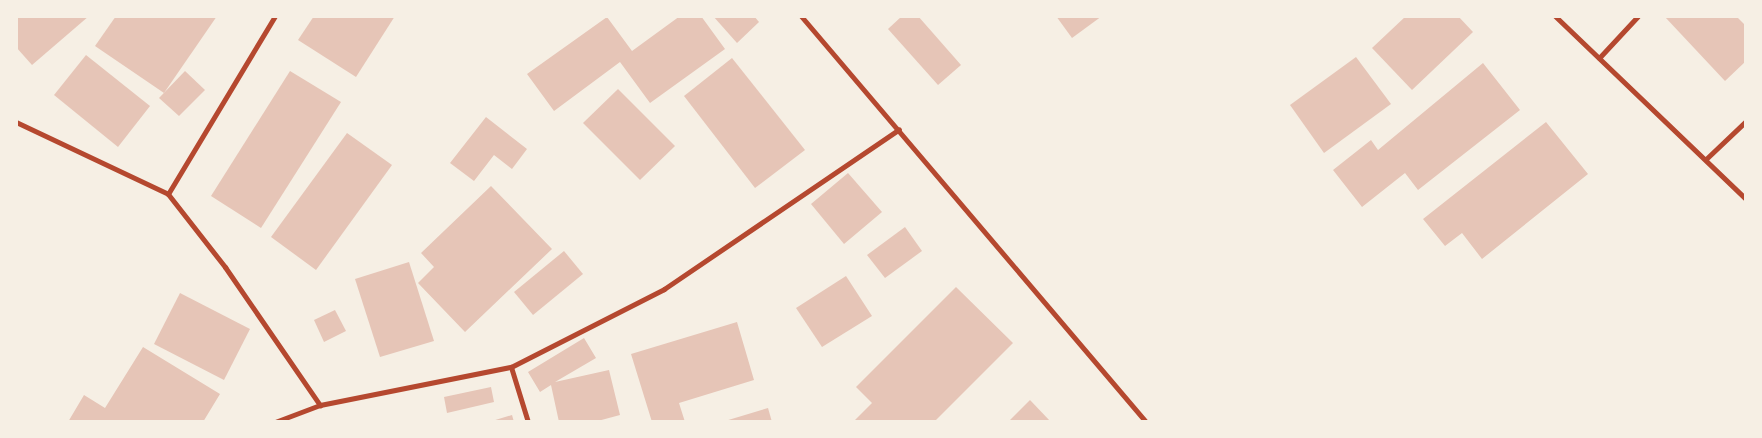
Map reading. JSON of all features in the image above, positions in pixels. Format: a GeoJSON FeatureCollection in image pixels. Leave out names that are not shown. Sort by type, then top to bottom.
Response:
{"type":"FeatureCollection","features":[{"type":"Feature","properties":{"kind":"street"},"geometry":{"type":"LineString","coordinates":[[168,194],[275,16]]}},
{"type":"Feature","properties":{"kind":"street"},"geometry":{"type":"LineString","coordinates":[[801,16],[900,129],[1146,422]]}},
{"type":"Feature","properties":{"kind":"street"},"geometry":{"type":"LineString","coordinates":[[1555,16],[1706,158],[1746,199]]}},
{"type":"Feature","properties":{"kind":"street"},"geometry":{"type":"LineString","coordinates":[[1599,58],[1638,16]]}},
{"type":"Feature","properties":{"kind":"street"},"geometry":{"type":"LineString","coordinates":[[1706,158],[1746,121]]}},
{"type":"Feature","properties":{"kind":"street"},"geometry":{"type":"LineString","coordinates":[[16,122],[168,194],[225,267],[320,406]]}},
{"type":"Feature","properties":{"kind":"street"},"geometry":{"type":"LineString","coordinates":[[275,422],[320,406],[511,367],[664,289],[900,129]]}},
{"type":"Feature","properties":{"kind":"street"},"geometry":{"type":"LineString","coordinates":[[511,367],[528,422]]}},
{"type":"Feature","properties":{"kind":"building"},"geometry":{"type":"Polygon","coordinates":[[[16,16],[89,16],[32,65],[16,47],[16,16]]]}},
{"type":"Feature","properties":{"kind":"building"},"geometry":{"type":"Polygon","coordinates":[[[116,16],[217,16],[164,93],[95,46],[116,16]]]}},
{"type":"Feature","properties":{"kind":"building"},"geometry":{"type":"Polygon","coordinates":[[[314,16],[395,16],[356,77],[298,40],[314,16]]]}},
{"type":"Feature","properties":{"kind":"building"},"geometry":{"type":"Polygon","coordinates":[[[680,16],[701,16],[725,49],[650,103],[620,62],[554,111],[527,74],[607,17],[632,51],[680,16]]]}},
{"type":"Feature","properties":{"kind":"building"},"geometry":{"type":"Polygon","coordinates":[[[713,16],[754,16],[759,22],[737,43],[713,16]]]}},
{"type":"Feature","properties":{"kind":"building"},"geometry":{"type":"Polygon","coordinates":[[[902,16],[918,16],[961,65],[938,85],[888,29],[902,16]]]}},
{"type":"Feature","properties":{"kind":"building"},"geometry":{"type":"Polygon","coordinates":[[[1056,16],[1102,16],[1072,38],[1056,16]]]}},
{"type":"Feature","properties":{"kind":"building"},"geometry":{"type":"Polygon","coordinates":[[[1406,16],[1458,16],[1473,32],[1412,90],[1372,48],[1406,16]]]}},
{"type":"Feature","properties":{"kind":"building"},"geometry":{"type":"Polygon","coordinates":[[[1736,16],[1746,26],[1746,61],[1725,81],[1665,17],[1736,16]]]}},
{"type":"Feature","properties":{"kind":"building"},"geometry":{"type":"Polygon","coordinates":[[[86,55],[150,106],[118,147],[54,95],[86,55]]]}},
{"type":"Feature","properties":{"kind":"building"},"geometry":{"type":"Polygon","coordinates":[[[1356,57],[1391,104],[1324,153],[1290,105],[1356,57]]]}},
{"type":"Feature","properties":{"kind":"building"},"geometry":{"type":"Polygon","coordinates":[[[732,58],[805,150],[755,188],[684,96],[732,58]]]}},
{"type":"Feature","properties":{"kind":"building"},"geometry":{"type":"Polygon","coordinates":[[[1483,63],[1520,110],[1418,190],[1405,173],[1362,207],[1333,170],[1371,140],[1378,150],[1483,63]]]}},
{"type":"Feature","properties":{"kind":"building"},"geometry":{"type":"Polygon","coordinates":[[[185,71],[205,90],[179,116],[159,98],[185,71]]]}},
{"type":"Feature","properties":{"kind":"building"},"geometry":{"type":"Polygon","coordinates":[[[290,71],[341,102],[261,228],[211,196],[290,71]]]}},
{"type":"Feature","properties":{"kind":"building"},"geometry":{"type":"Polygon","coordinates":[[[618,89],[675,146],[640,180],[583,123],[618,89]]]}},
{"type":"Feature","properties":{"kind":"building"},"geometry":{"type":"Polygon","coordinates":[[[486,117],[527,149],[512,169],[494,155],[474,181],[450,163],[486,117]]]}},
{"type":"Feature","properties":{"kind":"building"},"geometry":{"type":"Polygon","coordinates":[[[1546,122],[1588,174],[1482,259],[1462,233],[1445,246],[1423,219],[1546,122]]]}},
{"type":"Feature","properties":{"kind":"building"},"geometry":{"type":"Polygon","coordinates":[[[347,133],[392,165],[316,270],[271,237],[347,133]]]}},
{"type":"Feature","properties":{"kind":"building"},"geometry":{"type":"Polygon","coordinates":[[[848,173],[882,212],[844,244],[811,204],[848,173]]]}},
{"type":"Feature","properties":{"kind":"building"},"geometry":{"type":"Polygon","coordinates":[[[491,186],[552,249],[465,332],[418,283],[434,267],[421,253],[491,186]]]}},
{"type":"Feature","properties":{"kind":"building"},"geometry":{"type":"Polygon","coordinates":[[[905,227],[922,251],[885,278],[867,255],[905,227]]]}},
{"type":"Feature","properties":{"kind":"building"},"geometry":{"type":"Polygon","coordinates":[[[564,251],[583,274],[533,315],[514,292],[564,251]]]}},
{"type":"Feature","properties":{"kind":"building"},"geometry":{"type":"Polygon","coordinates":[[[409,262],[434,341],[380,357],[355,279],[409,262]]]}},
{"type":"Feature","properties":{"kind":"building"},"geometry":{"type":"Polygon","coordinates":[[[846,276],[872,316],[822,347],[796,308],[846,276]]]}},
{"type":"Feature","properties":{"kind":"building"},"geometry":{"type":"Polygon","coordinates":[[[956,287],[1013,343],[934,422],[853,422],[872,403],[856,387],[956,287]]]}},
{"type":"Feature","properties":{"kind":"building"},"geometry":{"type":"Polygon","coordinates":[[[180,293],[250,329],[224,380],[154,344],[180,293]]]}},
{"type":"Feature","properties":{"kind":"building"},"geometry":{"type":"Polygon","coordinates":[[[335,310],[346,331],[324,342],[314,320],[335,310]]]}},
{"type":"Feature","properties":{"kind":"building"},"geometry":{"type":"Polygon","coordinates":[[[737,322],[754,380],[679,403],[685,422],[652,422],[631,354],[737,322]]]}},
{"type":"Feature","properties":{"kind":"building"},"geometry":{"type":"Polygon","coordinates":[[[584,338],[596,358],[555,382],[609,370],[620,415],[594,422],[559,422],[551,385],[540,392],[528,372],[584,338]]]}},
{"type":"Feature","properties":{"kind":"building"},"geometry":{"type":"Polygon","coordinates":[[[143,347],[220,394],[203,422],[68,422],[84,395],[105,408],[143,347]]]}},
{"type":"Feature","properties":{"kind":"building"},"geometry":{"type":"Polygon","coordinates":[[[491,387],[494,402],[447,413],[444,397],[491,387]]]}},
{"type":"Feature","properties":{"kind":"building"},"geometry":{"type":"Polygon","coordinates":[[[1030,400],[1051,422],[1008,422],[1030,400]]]}},
{"type":"Feature","properties":{"kind":"building"},"geometry":{"type":"Polygon","coordinates":[[[768,408],[772,422],[725,422],[725,421],[768,408]]]}},
{"type":"Feature","properties":{"kind":"building"},"geometry":{"type":"Polygon","coordinates":[[[512,415],[514,422],[492,422],[492,421],[512,415]]]}}]}
